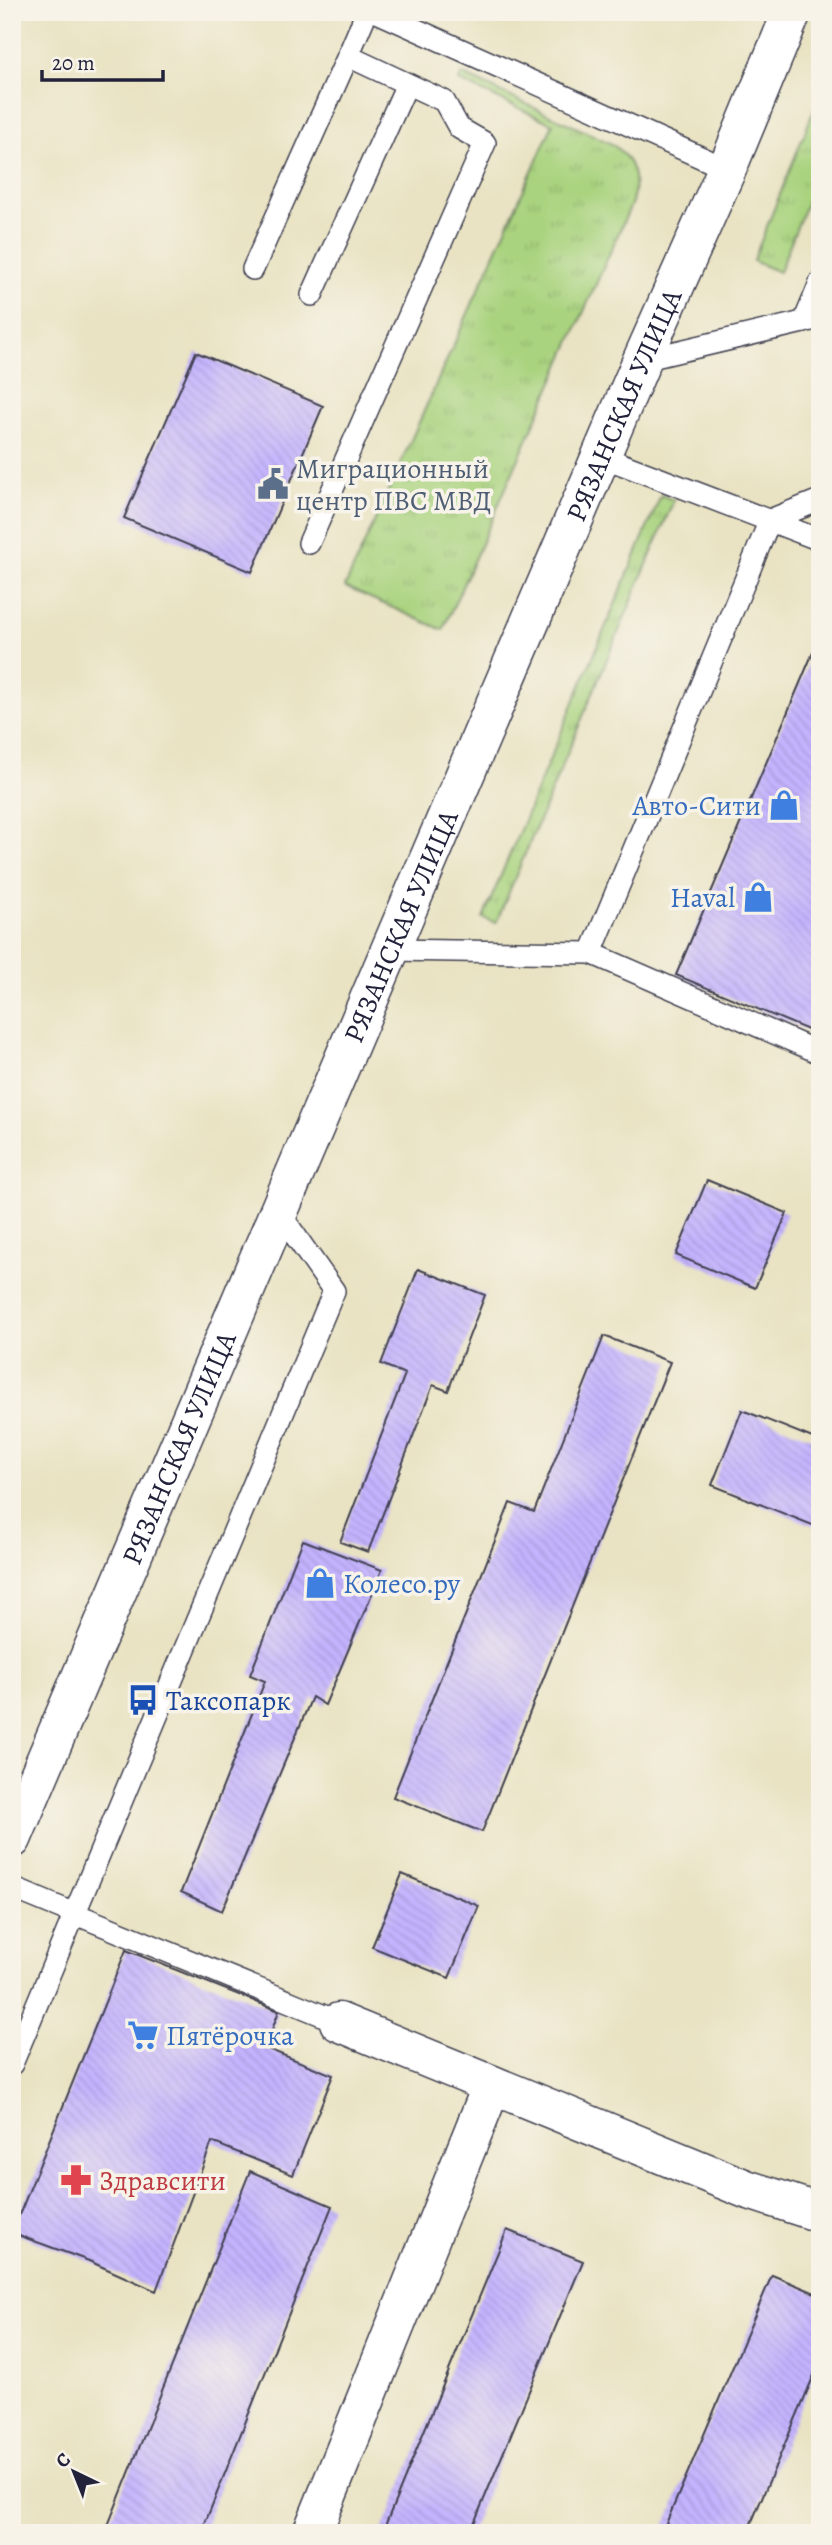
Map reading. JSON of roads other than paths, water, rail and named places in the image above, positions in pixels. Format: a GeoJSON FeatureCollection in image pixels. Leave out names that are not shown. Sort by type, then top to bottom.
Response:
{"type":"FeatureCollection","features":[{"type":"Feature","properties":{"kind":"main road","name":"РЯЗАНСКАЯ УЛИЦА"},"geometry":{"type":"LineString","coordinates":[[12,1839],[792,12]]}},
{"type":"Feature","properties":{"kind":"main road"},"geometry":{"type":"LineString","coordinates":[[339,2022],[746,2189],[820,2213]]}},
{"type":"Feature","properties":{"kind":"main road"},"geometry":{"type":"LineString","coordinates":[[312,2533],[492,2085]]}},
{"type":"Feature","properties":{"kind":"lane"},"geometry":{"type":"LineString","coordinates":[[253,269],[369,12]]}},
{"type":"Feature","properties":{"kind":"lane"},"geometry":{"type":"LineString","coordinates":[[377,12],[727,169]]}},
{"type":"Feature","properties":{"kind":"lane"},"geometry":{"type":"LineString","coordinates":[[309,543],[485,143],[459,128],[444,101],[348,56]]}},
{"type":"Feature","properties":{"kind":"lane"},"geometry":{"type":"LineString","coordinates":[[312,295],[407,84]]}},
{"type":"Feature","properties":{"kind":"lane"},"geometry":{"type":"LineString","coordinates":[[642,360],[812,320],[820,283]]}},
{"type":"Feature","properties":{"kind":"lane"},"geometry":{"type":"LineString","coordinates":[[603,457],[820,540]]}},
{"type":"Feature","properties":{"kind":"lane"},"geometry":{"type":"LineString","coordinates":[[591,953],[770,520],[820,500]]}},
{"type":"Feature","properties":{"kind":"lane"},"geometry":{"type":"LineString","coordinates":[[390,950],[591,953],[820,1053]]}},
{"type":"Feature","properties":{"kind":"lane"},"geometry":{"type":"LineString","coordinates":[[12,2064],[334,1291],[278,1211]]}},
{"type":"Feature","properties":{"kind":"lane"},"geometry":{"type":"LineString","coordinates":[[12,1888],[339,2022]]}},
{"type":"Feature","properties":{"kind":"place","name":"Миграционный центр ПВС МВД"},"geometry":{"type":"Point","coordinates":[273,484]}},
{"type":"Feature","properties":{"kind":"place","name":"Авто-Сити"},"geometry":{"type":"Point","coordinates":[784,805]}},
{"type":"Feature","properties":{"kind":"place","name":"Haval"},"geometry":{"type":"Point","coordinates":[758,897]}},
{"type":"Feature","properties":{"kind":"place","name":"Колесо.ру"},"geometry":{"type":"Point","coordinates":[320,1583]}},
{"type":"Feature","properties":{"kind":"place","name":"Таксопарк"},"geometry":{"type":"Point","coordinates":[143,1700]}},
{"type":"Feature","properties":{"kind":"place","name":"Пятёрочка"},"geometry":{"type":"Point","coordinates":[143,2035]}},
{"type":"Feature","properties":{"kind":"place","name":"Здравсити"},"geometry":{"type":"Point","coordinates":[76,2180]}}]}
